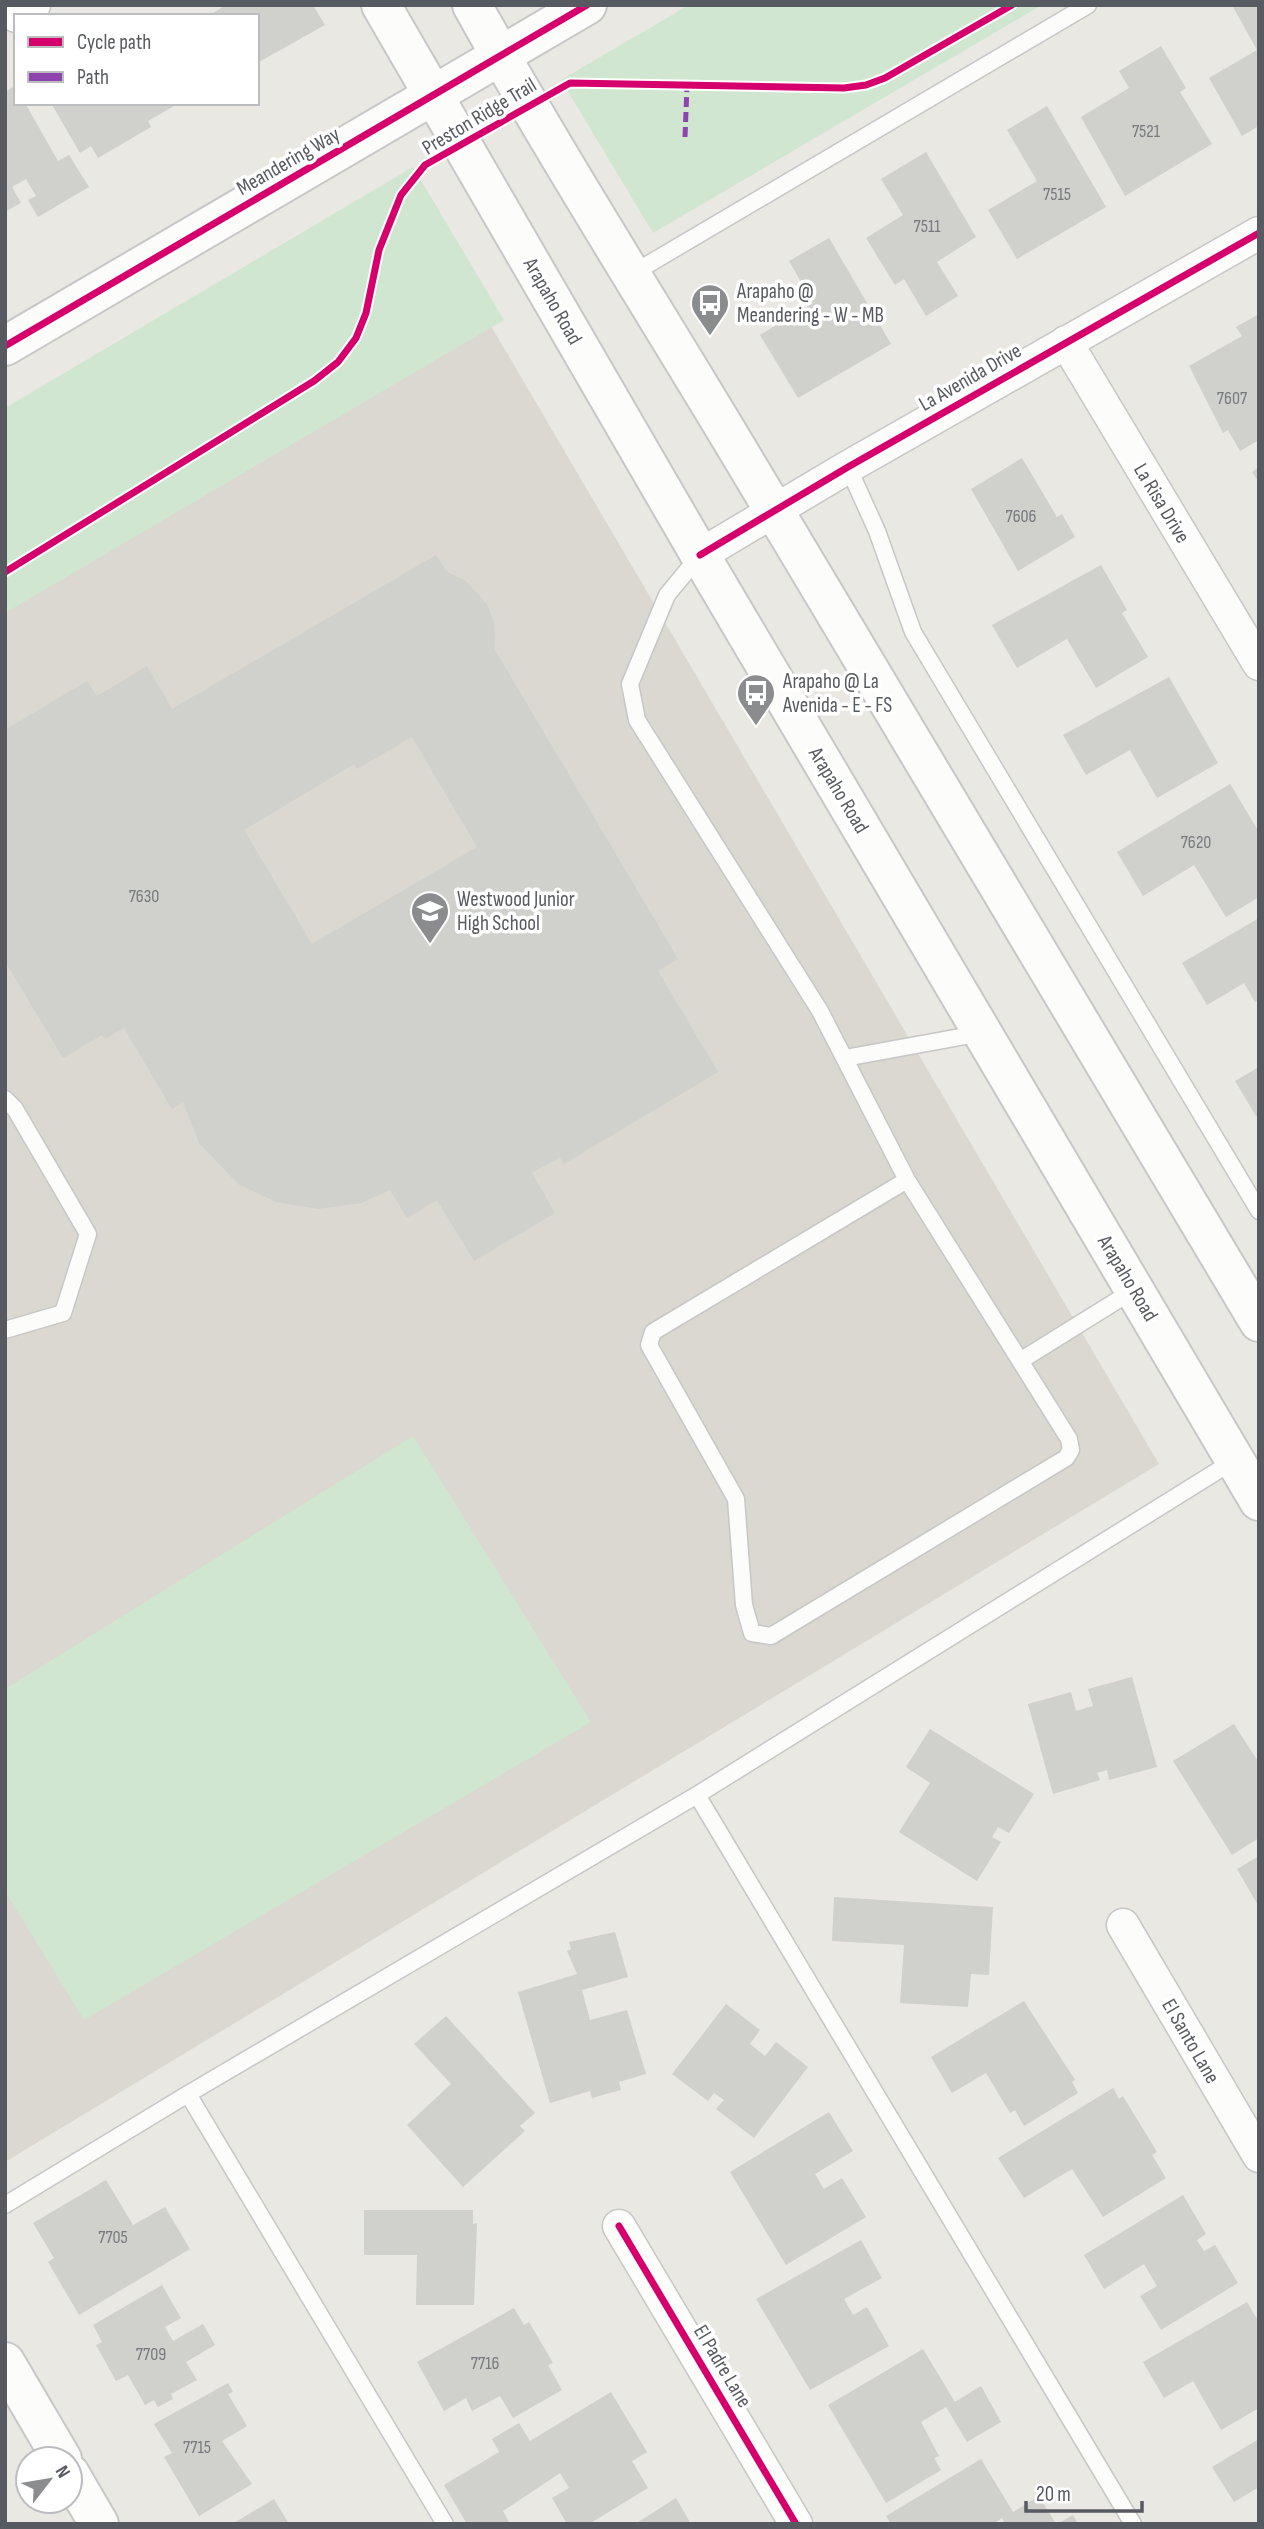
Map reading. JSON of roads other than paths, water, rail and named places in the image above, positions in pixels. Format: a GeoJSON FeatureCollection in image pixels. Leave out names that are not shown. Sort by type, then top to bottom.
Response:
{"type":"FeatureCollection","features":[{"type":"Feature","properties":{"kind":"main road","name":"Arapaho Road"},"geometry":{"type":"LineString","coordinates":[[381,5],[700,555],[1134,1289],[1247,1454],[1259,1501]]}},
{"type":"Feature","properties":{"kind":"main road"},"geometry":{"type":"LineString","coordinates":[[472,5],[630,275],[1259,1322]]}},
{"type":"Feature","properties":{"kind":"main road","name":"Meandering Way"},"geometry":{"type":"LineString","coordinates":[[5,346],[587,5]]}},
{"type":"Feature","properties":{"kind":"main road"},"geometry":{"type":"LineString","coordinates":[[5,2362],[54,2445]]}},
{"type":"Feature","properties":{"kind":"main road"},"geometry":{"type":"LineString","coordinates":[[84,2498],[99,2524]]}},
{"type":"Feature","properties":{"kind":"street","name":"La Avenida Drive"},"geometry":{"type":"LineString","coordinates":[[700,555],[848,467],[1259,233]]}},
{"type":"Feature","properties":{"kind":"street","name":"La Risa Drive"},"geometry":{"type":"LineString","coordinates":[[1066,342],[1259,664]]}},
{"type":"Feature","properties":{"kind":"street","name":"El Santo Lane"},"geometry":{"type":"LineString","coordinates":[[1123,1925],[1259,2156]]}},
{"type":"Feature","properties":{"kind":"street","name":"El Padre Lane"},"geometry":{"type":"LineString","coordinates":[[619,2226],[796,2524]]}},
{"type":"Feature","properties":{"kind":"lane"},"geometry":{"type":"LineString","coordinates":[[630,275],[1088,5]]}},
{"type":"Feature","properties":{"kind":"lane"},"geometry":{"type":"LineString","coordinates":[[848,467],[877,531],[913,632],[1259,1211]]}},
{"type":"Feature","properties":{"kind":"lane"},"geometry":{"type":"LineString","coordinates":[[700,555],[667,595],[630,684],[637,720],[821,1012],[907,1180],[1069,1439],[1071,1450],[1066,1458],[771,1636],[752,1633],[744,1605],[736,1499],[649,1345],[653,1332],[907,1180]]}},
{"type":"Feature","properties":{"kind":"lane"},"geometry":{"type":"LineString","coordinates":[[845,1058],[982,1033]]}},
{"type":"Feature","properties":{"kind":"lane"},"geometry":{"type":"LineString","coordinates":[[5,1099],[15,1110],[88,1234],[63,1313],[5,1330]]}},
{"type":"Feature","properties":{"kind":"lane"},"geometry":{"type":"LineString","coordinates":[[1020,1361],[1134,1289]]}},
{"type":"Feature","properties":{"kind":"lane"},"geometry":{"type":"LineString","coordinates":[[5,2204],[696,1795],[1247,1454]]}},
{"type":"Feature","properties":{"kind":"lane"},"geometry":{"type":"LineString","coordinates":[[696,1795],[1133,2524]]}},
{"type":"Feature","properties":{"kind":"lane"},"geometry":{"type":"LineString","coordinates":[[188,2094],[445,2524]]}},
{"type":"Feature","properties":{"kind":"place","name":"Arapaho @ Meandering - W - MB"},"geometry":{"type":"Point","coordinates":[710,337]}},
{"type":"Feature","properties":{"kind":"place","name":"Arapaho @ La Avenida - E - FS"},"geometry":{"type":"Point","coordinates":[756,727]}},
{"type":"Feature","properties":{"kind":"place","name":"Westwood Junior High School"},"geometry":{"type":"Point","coordinates":[430,945]}}]}
